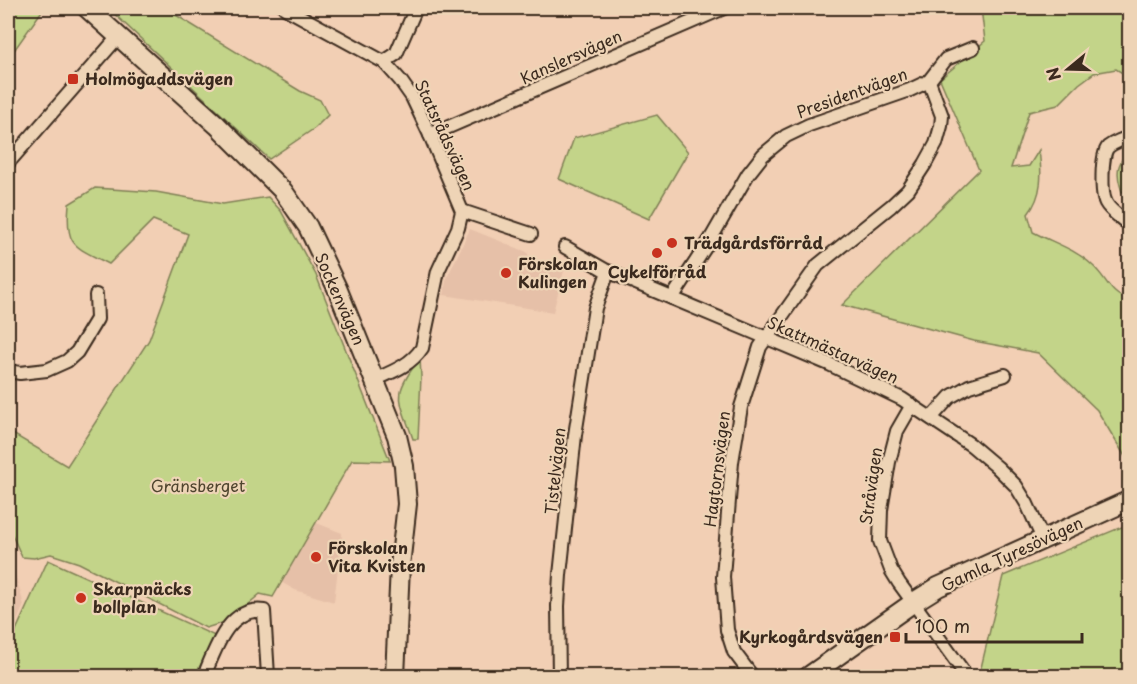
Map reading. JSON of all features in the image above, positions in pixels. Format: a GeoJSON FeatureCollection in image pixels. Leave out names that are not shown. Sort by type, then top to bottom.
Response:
{"type":"FeatureCollection","features":[{"type":"Feature","properties":{"kind":"street","name":"Sockenvägen"},"geometry":{"type":"LineString","coordinates":[[87,8],[217,124],[265,171],[296,207],[337,288],[399,442],[407,484],[399,577],[395,676]]}},
{"type":"Feature","properties":{"kind":"street","name":"Statsrådsvägen"},"geometry":{"type":"LineString","coordinates":[[285,8],[384,63],[400,80],[412,97],[430,135],[462,211],[458,228],[438,272],[422,348],[417,356],[407,363],[374,380]]}},
{"type":"Feature","properties":{"kind":"street"},"geometry":{"type":"LineString","coordinates":[[384,63],[396,54],[416,8]]}},
{"type":"Feature","properties":{"kind":"street","name":"Kanslersvägen"},"geometry":{"type":"LineString","coordinates":[[430,135],[707,11],[724,8]]}},
{"type":"Feature","properties":{"kind":"street"},"geometry":{"type":"LineString","coordinates":[[8,163],[118,37]]}},
{"type":"Feature","properties":{"kind":"street","name":"Presidentvägen"},"geometry":{"type":"LineString","coordinates":[[672,298],[710,240],[748,174],[763,155],[786,136],[809,125],[910,90],[929,81],[946,59],[973,48]]}},
{"type":"Feature","properties":{"kind":"street","name":"Hagtornsvägen"},"geometry":{"type":"LineString","coordinates":[[752,676],[734,652],[727,630],[723,577],[732,462],[741,407],[760,347],[818,265],[908,190],[925,164],[936,144],[942,116],[929,81]]}},
{"type":"Feature","properties":{"kind":"street"},"geometry":{"type":"LineString","coordinates":[[1130,138],[1126,137],[1108,147],[1103,171],[1105,202],[1130,226]]}},
{"type":"Feature","properties":{"kind":"street"},"geometry":{"type":"LineString","coordinates":[[462,211],[531,234]]}},
{"type":"Feature","properties":{"kind":"street","name":"Skattmästarvägen"},"geometry":{"type":"LineString","coordinates":[[565,247],[608,272],[868,381],[912,405],[970,445],[1016,486],[1043,539]]}},
{"type":"Feature","properties":{"kind":"street","name":"Tistelvägen"},"geometry":{"type":"LineString","coordinates":[[559,676],[558,606],[575,435],[595,308],[608,272]]}},
{"type":"Feature","properties":{"kind":"street"},"geometry":{"type":"LineString","coordinates":[[8,371],[20,373],[48,370],[67,361],[77,352],[97,319],[96,295]]}},
{"type":"Feature","properties":{"kind":"street"},"geometry":{"type":"LineString","coordinates":[[931,418],[950,397],[969,386],[1005,375]]}},
{"type":"Feature","properties":{"kind":"street","name":"Stråvägen"},"geometry":{"type":"LineString","coordinates":[[912,405],[897,431],[889,462],[880,542],[891,570],[914,602]]}},
{"type":"Feature","properties":{"kind":"street","name":"Gamla Tyresövägen"},"geometry":{"type":"LineString","coordinates":[[809,676],[914,602],[946,583],[1130,500]]}},
{"type":"Feature","properties":{"kind":"street"},"geometry":{"type":"LineString","coordinates":[[914,602],[963,670],[962,676]]}},
{"type":"Feature","properties":{"kind":"street"},"geometry":{"type":"LineString","coordinates":[[204,676],[222,634],[244,613],[257,610],[264,611],[268,676]]}},
{"type":"Feature","properties":{"kind":"shaded area","name":"Förskolan Kulingen"},"geometry":{"type":"Polygon","coordinates":[[[470,229],[527,252],[530,259],[537,265],[565,267],[553,312],[444,295],[446,280],[470,229]]]}},
{"type":"Feature","properties":{"kind":"shaded area","name":"Förskolan Vita Kvisten"},"geometry":{"type":"Polygon","coordinates":[[[314,522],[342,533],[334,602],[295,590],[279,581],[314,522]]]}},
{"type":"Feature","properties":{"kind":"shaded area"},"geometry":{"type":"Polygon","coordinates":[[[8,549],[24,605],[8,641],[8,549]]]}},
{"type":"Feature","properties":{"kind":"green space"},"geometry":{"type":"Polygon","coordinates":[[[17,8],[44,8],[8,59],[8,22],[17,8]]]}},
{"type":"Feature","properties":{"kind":"green space"},"geometry":{"type":"Polygon","coordinates":[[[108,8],[156,8],[171,12],[300,91],[320,100],[328,115],[315,128],[269,159],[108,8]]]}},
{"type":"Feature","properties":{"kind":"green space"},"geometry":{"type":"Polygon","coordinates":[[[981,8],[1129,8],[1129,77],[1116,69],[1094,73],[1058,105],[1029,112],[1011,168],[1029,166],[1039,150],[1041,167],[1039,191],[1028,214],[1033,232],[1085,259],[1097,270],[1112,290],[1129,300],[1129,463],[1097,410],[1038,353],[974,341],[842,305],[979,170],[940,79],[985,41],[981,8]]]}},
{"type":"Feature","properties":{"kind":"green space"},"geometry":{"type":"Polygon","coordinates":[[[657,115],[688,152],[649,219],[559,179],[574,138],[657,115]]]}},
{"type":"Feature","properties":{"kind":"green space"},"geometry":{"type":"Polygon","coordinates":[[[1129,148],[1129,191],[1122,192],[1118,169],[1129,148]]]}},
{"type":"Feature","properties":{"kind":"green space","name":"Gränsberget"},"geometry":{"type":"Polygon","coordinates":[[[95,188],[156,192],[223,204],[268,197],[281,211],[316,275],[390,461],[352,460],[273,597],[260,594],[228,621],[206,628],[79,563],[51,554],[34,558],[22,557],[8,526],[8,431],[67,466],[149,340],[188,234],[153,220],[109,264],[87,253],[74,243],[69,229],[69,204],[95,188]]]}},
{"type":"Feature","properties":{"kind":"green space"},"geometry":{"type":"Polygon","coordinates":[[[420,358],[418,439],[413,439],[400,397],[405,381],[420,358]]]}},
{"type":"Feature","properties":{"kind":"green space"},"geometry":{"type":"Polygon","coordinates":[[[1129,524],[1129,676],[979,676],[1003,576],[1129,524]]]}},
{"type":"Feature","properties":{"kind":"green space","name":"Skarpnäcks bollplan"},"geometry":{"type":"Polygon","coordinates":[[[48,560],[215,636],[195,676],[23,676],[8,670],[8,648],[48,560]]]}},
{"type":"Feature","properties":{"kind":"place","name":"Holmögaddsvägen"},"geometry":{"type":"Point","coordinates":[73,79]}},
{"type":"Feature","properties":{"kind":"place","name":"Trädgårdsförråd"},"geometry":{"type":"Point","coordinates":[672,243]}},
{"type":"Feature","properties":{"kind":"place","name":"Cykelförråd"},"geometry":{"type":"Point","coordinates":[657,253]}},
{"type":"Feature","properties":{"kind":"place","name":"Förskolan Kulingen"},"geometry":{"type":"Point","coordinates":[506,273]}},
{"type":"Feature","properties":{"kind":"place","name":"Förskolan Vita Kvisten"},"geometry":{"type":"Point","coordinates":[316,557]}},
{"type":"Feature","properties":{"kind":"place","name":"Skarpnäcks bollplan"},"geometry":{"type":"Point","coordinates":[81,598]}},
{"type":"Feature","properties":{"kind":"place","name":"Kyrkogårdsvägen"},"geometry":{"type":"Point","coordinates":[895,637]}}]}
